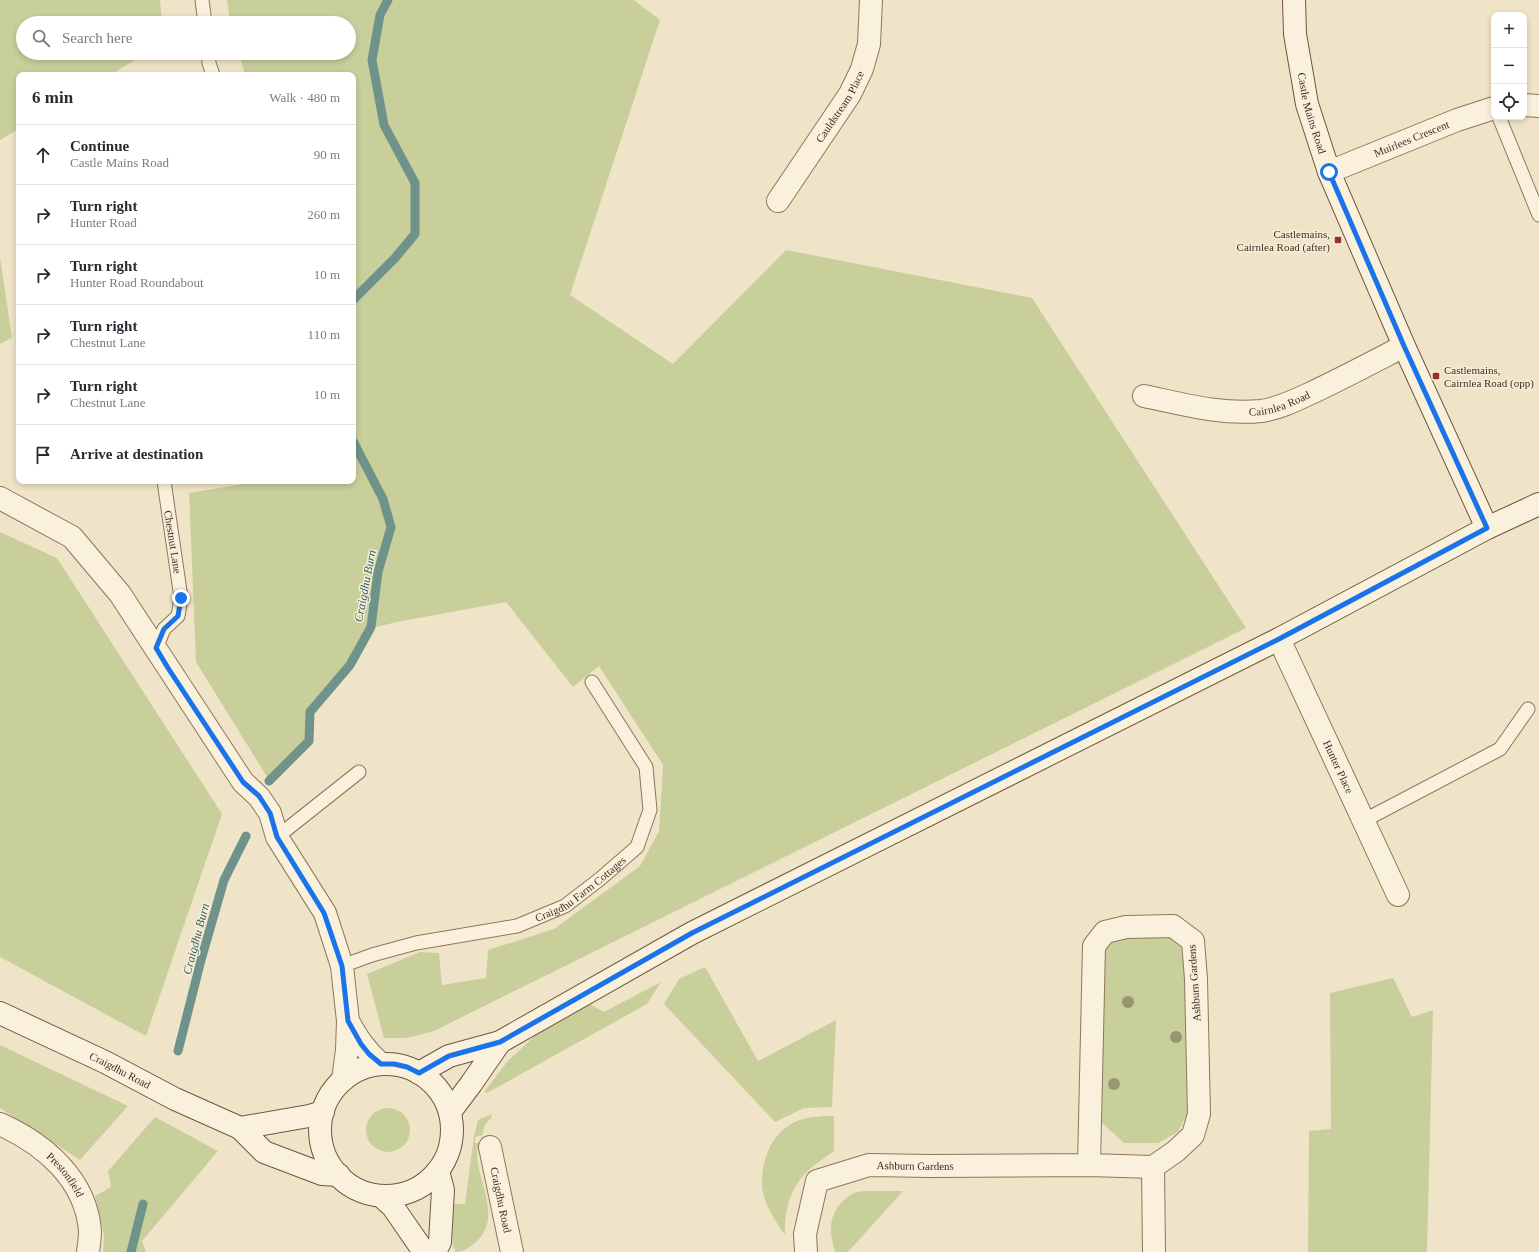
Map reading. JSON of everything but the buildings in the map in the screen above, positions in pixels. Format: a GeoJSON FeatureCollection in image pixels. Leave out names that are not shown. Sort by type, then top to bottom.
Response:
{"type":"FeatureCollection","features":[{"type":"Feature","properties":{"kind":"street","name":"Cauldstream Place"},"geometry":{"type":"LineString","coordinates":[[778,201],[850,94],[862,69],[869,44],[871,0]]}},
{"type":"Feature","properties":{"kind":"street","name":"Castle Mains Road"},"geometry":{"type":"LineString","coordinates":[[1294,0],[1295,34],[1307,104],[1329,172],[1404,346],[1487,528]]}},
{"type":"Feature","properties":{"kind":"street"},"geometry":{"type":"LineString","coordinates":[[1527,105],[1539,106]]}},
{"type":"Feature","properties":{"kind":"street","name":"Muirlees Crescent"},"geometry":{"type":"LineString","coordinates":[[1329,172],[1451,122],[1491,109]]}},
{"type":"Feature","properties":{"kind":"street","name":"Cairnlea Road"},"geometry":{"type":"LineString","coordinates":[[1144,396],[1199,408],[1234,411],[1262,411],[1288,403],[1321,389],[1404,346]]}},
{"type":"Feature","properties":{"kind":"street"},"geometry":{"type":"LineString","coordinates":[[0,498],[72,537],[120,594],[243,782],[259,796],[270,813],[277,837],[324,913],[342,966],[348,1021],[347,1050],[343,1080]]}},
{"type":"Feature","properties":{"kind":"street"},"geometry":{"type":"LineString","coordinates":[[419,1073],[449,1056],[500,1042],[692,933],[1279,639],[1487,528],[1539,504]]}},
{"type":"Feature","properties":{"kind":"street","name":"Hunter Place"},"geometry":{"type":"LineString","coordinates":[[1279,639],[1398,895]]}},
{"type":"Feature","properties":{"kind":"street","name":"Ashburn Gardens"},"geometry":{"type":"LineString","coordinates":[[806,1252],[805,1234],[817,1180],[869,1165],[1089,1165],[1153,1167],[1176,1152],[1193,1135],[1199,1114],[1196,978],[1193,941],[1173,926],[1126,927],[1105,932],[1094,946],[1089,1165]]}},
{"type":"Feature","properties":{"kind":"street","name":"Craigdhu Road"},"geometry":{"type":"LineString","coordinates":[[0,1013],[105,1062],[175,1099],[240,1128],[264,1152],[322,1174],[339,1175]]}},
{"type":"Feature","properties":{"kind":"street"},"geometry":{"type":"LineString","coordinates":[[348,1021],[361,1044],[369,1054],[381,1064]]}},
{"type":"Feature","properties":{"kind":"street"},"geometry":{"type":"LineString","coordinates":[[450,1112],[500,1042]]}},
{"type":"Feature","properties":{"kind":"street"},"geometry":{"type":"LineString","coordinates":[[381,1064],[394,1064],[407,1067],[419,1073],[433,1083],[443,1096],[450,1112],[452,1133],[448,1153],[438,1170],[427,1182],[413,1190],[398,1195],[381,1196],[366,1192],[356,1188],[339,1175],[326,1156],[320,1134],[323,1112],[334,1089],[343,1080],[361,1069],[381,1064]]}},
{"type":"Feature","properties":{"kind":"street"},"geometry":{"type":"LineString","coordinates":[[240,1128],[309,1116],[323,1112]]}},
{"type":"Feature","properties":{"kind":"street","name":"Prestonfield"},"geometry":{"type":"LineString","coordinates":[[0,1124],[36,1145],[57,1162],[74,1182],[85,1207],[90,1231],[88,1252]]}},
{"type":"Feature","properties":{"kind":"street","name":"Craigdhu Road"},"geometry":{"type":"LineString","coordinates":[[490,1147],[512,1252]]}},
{"type":"Feature","properties":{"kind":"street"},"geometry":{"type":"LineString","coordinates":[[1153,1167],[1154,1252]]}},
{"type":"Feature","properties":{"kind":"street"},"geometry":{"type":"LineString","coordinates":[[435,1252],[440,1242],[443,1190],[438,1170]]}},
{"type":"Feature","properties":{"kind":"street"},"geometry":{"type":"LineString","coordinates":[[381,1196],[393,1207],[424,1252]]}},
{"type":"Feature","properties":{"kind":"lane"},"geometry":{"type":"LineString","coordinates":[[202,0],[203,16]]}},
{"type":"Feature","properties":{"kind":"lane"},"geometry":{"type":"LineString","coordinates":[[209,60],[212,72]]}},
{"type":"Feature","properties":{"kind":"lane"},"geometry":{"type":"LineString","coordinates":[[1500,120],[1539,215]]}},
{"type":"Feature","properties":{"kind":"lane","name":"Chestnut Lane"},"geometry":{"type":"LineString","coordinates":[[156,648],[164,629],[178,616],[181,598],[164,484]]}},
{"type":"Feature","properties":{"kind":"lane","name":"Craigdhu Farm Cottages"},"geometry":{"type":"LineString","coordinates":[[342,966],[372,955],[416,943],[517,926],[564,906],[600,879],[638,847],[650,810],[646,767],[592,682]]}},
{"type":"Feature","properties":{"kind":"lane"},"geometry":{"type":"LineString","coordinates":[[1363,821],[1500,749],[1528,709]]}},
{"type":"Feature","properties":{"kind":"lane"},"geometry":{"type":"LineString","coordinates":[[277,837],[359,772]]}},
{"type":"Feature","properties":{"kind":"green space"},"geometry":{"type":"Polygon","coordinates":[[[0,0],[160,0],[161,16],[16,16],[16,60],[135,60],[115,72],[16,72],[16,131],[0,140],[0,0]]]}},
{"type":"Feature","properties":{"kind":"green space"},"geometry":{"type":"Polygon","coordinates":[[[227,0],[634,0],[660,20],[570,295],[673,364],[786,250],[1032,298],[1246,628],[434,1031],[407,1038],[384,1038],[367,974],[420,952],[439,953],[442,985],[486,978],[488,950],[554,929],[640,866],[659,831],[663,765],[599,666],[573,687],[506,602],[366,629],[344,676],[311,712],[310,742],[269,780],[196,662],[189,493],[244,484],[356,484],[356,72],[244,72],[241,60],[356,60],[356,16],[229,16],[227,0]]]}},
{"type":"Feature","properties":{"kind":"green space"},"geometry":{"type":"Polygon","coordinates":[[[0,257],[12,338],[0,344],[0,257]]]}},
{"type":"Feature","properties":{"kind":"green space"},"geometry":{"type":"Polygon","coordinates":[[[0,532],[57,558],[222,814],[146,1036],[0,957],[0,532]]]}},
{"type":"Feature","properties":{"kind":"green space"},"geometry":{"type":"Polygon","coordinates":[[[1162,936],[1178,940],[1186,957],[1187,1114],[1178,1132],[1158,1143],[1124,1143],[1102,1123],[1102,961],[1109,943],[1124,939],[1162,936]]]}},
{"type":"Feature","properties":{"kind":"green space"},"geometry":{"type":"Polygon","coordinates":[[[705,967],[758,1061],[836,1020],[832,1107],[804,1108],[775,1122],[664,1004],[679,979],[705,967]]]}},
{"type":"Feature","properties":{"kind":"green space"},"geometry":{"type":"Polygon","coordinates":[[[1393,978],[1412,1017],[1433,1010],[1427,1252],[1308,1252],[1309,1131],[1331,1129],[1330,993],[1393,978]]]}},
{"type":"Feature","properties":{"kind":"green space"},"geometry":{"type":"Polygon","coordinates":[[[661,982],[647,1004],[487,1093],[484,1092],[507,1062],[540,1031],[588,1003],[604,1012],[661,982]]]}},
{"type":"Feature","properties":{"kind":"green space"},"geometry":{"type":"Polygon","coordinates":[[[0,1045],[128,1106],[80,1160],[0,1108],[0,1045]]]}},
{"type":"Feature","properties":{"kind":"green space"},"geometry":{"type":"Polygon","coordinates":[[[384,1108],[392,1108],[397,1109],[404,1114],[409,1121],[409,1139],[404,1146],[397,1151],[384,1152],[376,1149],[369,1142],[366,1134],[366,1126],[369,1118],[376,1111],[384,1108]]]}},
{"type":"Feature","properties":{"kind":"green space"},"geometry":{"type":"Polygon","coordinates":[[[492,1114],[491,1118],[485,1125],[482,1135],[475,1137],[475,1143],[481,1143],[477,1155],[478,1166],[487,1200],[488,1221],[484,1232],[475,1243],[464,1250],[455,1252],[452,1234],[454,1204],[465,1204],[474,1136],[478,1120],[492,1114]]]}},
{"type":"Feature","properties":{"kind":"green space"},"geometry":{"type":"Polygon","coordinates":[[[823,1116],[834,1116],[834,1151],[814,1166],[798,1182],[788,1204],[785,1219],[785,1235],[770,1212],[763,1192],[763,1167],[773,1141],[785,1128],[800,1120],[823,1116]]]}},
{"type":"Feature","properties":{"kind":"green space"},"geometry":{"type":"Polygon","coordinates":[[[155,1117],[218,1151],[142,1241],[146,1252],[103,1252],[104,1235],[95,1196],[111,1187],[108,1171],[155,1117]]]}},
{"type":"Feature","properties":{"kind":"green space"},"geometry":{"type":"Polygon","coordinates":[[[869,1191],[903,1191],[848,1252],[835,1252],[831,1224],[835,1212],[842,1202],[852,1194],[869,1191]]]}},
{"type":"Feature","properties":{"kind":"waterway","name":"Craigdhu Burn"},"geometry":{"type":"LineString","coordinates":[[356,297],[395,258],[415,234],[415,183],[384,125],[372,60],[380,15],[388,0]]}},
{"type":"Feature","properties":{"kind":"waterway","name":"Craigdhu Burn"},"geometry":{"type":"LineString","coordinates":[[269,781],[309,741],[310,712],[350,665],[371,627],[378,572],[391,527],[383,499],[356,447]]}},
{"type":"Feature","properties":{"kind":"waterway","name":"Craigdhu Burn"},"geometry":{"type":"LineString","coordinates":[[178,1051],[201,960],[224,880],[246,836]]}},
{"type":"Feature","properties":{"kind":"waterway","name":"Craigdhu Burn"},"geometry":{"type":"LineString","coordinates":[[131,1252],[143,1204]]}},
{"type":"Feature","properties":{"kind":"place","name":"Castlemains, Cairnlea Road (after)"},"geometry":{"type":"Point","coordinates":[1338,240]}},
{"type":"Feature","properties":{"kind":"place","name":"Castlemains, Cairnlea Road (opp)"},"geometry":{"type":"Point","coordinates":[1436,376]}},
{"type":"Feature","properties":{"kind":"route"},"geometry":{"type":"LineString","coordinates":[[181,598],[178,616],[164,629],[156,648],[243,782],[259,796],[270,813],[277,837],[324,913],[342,966],[348,1021],[361,1044],[369,1054],[381,1064],[394,1064],[407,1067],[419,1073],[449,1056],[500,1042],[692,933],[1279,639],[1487,528],[1404,346],[1329,172]]}}]}
